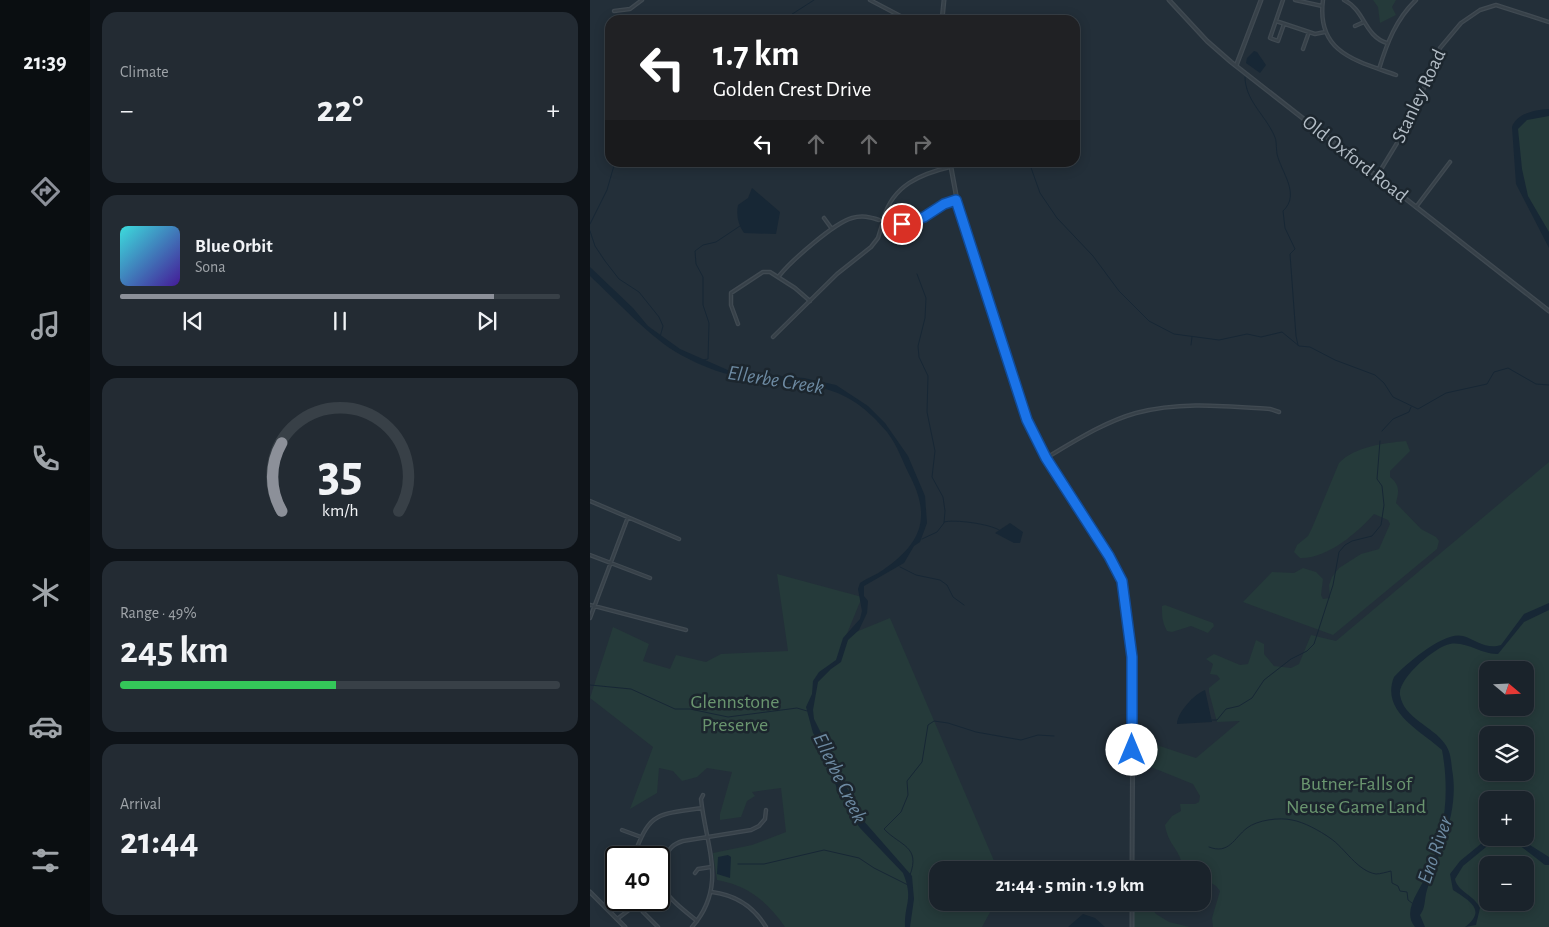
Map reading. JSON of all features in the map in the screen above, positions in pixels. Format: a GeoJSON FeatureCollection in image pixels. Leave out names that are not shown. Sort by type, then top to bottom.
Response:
{"type":"FeatureCollection","features":[{"type":"Feature","properties":{"kind":"street"},"geometry":{"type":"LineString","coordinates":[[614,11],[630,9],[642,0]]}},
{"type":"Feature","properties":{"kind":"street"},"geometry":{"type":"LineString","coordinates":[[870,0],[898,15]]}},
{"type":"Feature","properties":{"kind":"street"},"geometry":{"type":"LineString","coordinates":[[942,15],[944,0]]}},
{"type":"Feature","properties":{"kind":"street","name":"Old Oxford Road"},"geometry":{"type":"LineString","coordinates":[[1169,0],[1207,41],[1236,66],[1549,311]]}},
{"type":"Feature","properties":{"kind":"street"},"geometry":{"type":"LineString","coordinates":[[1236,66],[1262,0]]}},
{"type":"Feature","properties":{"kind":"street"},"geometry":{"type":"LineString","coordinates":[[1283,0],[1270,38],[1278,40],[1284,24]]}},
{"type":"Feature","properties":{"kind":"street"},"geometry":{"type":"LineString","coordinates":[[1296,0],[1322,6]]}},
{"type":"Feature","properties":{"kind":"street"},"geometry":{"type":"LineString","coordinates":[[1323,0],[1322,6],[1326,32],[1332,43],[1345,55],[1396,75]]}},
{"type":"Feature","properties":{"kind":"street"},"geometry":{"type":"LineString","coordinates":[[1344,0],[1357,10],[1376,38],[1388,43]]}},
{"type":"Feature","properties":{"kind":"street"},"geometry":{"type":"LineString","coordinates":[[1378,69],[1399,20],[1416,0]]}},
{"type":"Feature","properties":{"kind":"street","name":"Stanley Road"},"geometry":{"type":"LineString","coordinates":[[1377,176],[1411,120],[1440,48],[1461,23],[1480,10],[1493,5],[1506,7],[1549,22]]}},
{"type":"Feature","properties":{"kind":"street"},"geometry":{"type":"LineString","coordinates":[[1276,20],[1319,35],[1326,32]]}},
{"type":"Feature","properties":{"kind":"street"},"geometry":{"type":"LineString","coordinates":[[1355,26],[1364,22]]}},
{"type":"Feature","properties":{"kind":"street"},"geometry":{"type":"LineString","coordinates":[[1303,49],[1309,32]]}},
{"type":"Feature","properties":{"kind":"street"},"geometry":{"type":"LineString","coordinates":[[1416,207],[1450,162]]}},
{"type":"Feature","properties":{"kind":"street"},"geometry":{"type":"LineString","coordinates":[[879,220],[884,217],[890,200],[898,190],[943,167]]}},
{"type":"Feature","properties":{"kind":"street"},"geometry":{"type":"LineString","coordinates":[[950,167],[956,200],[1021,405],[1046,458],[1109,556],[1124,589],[1133,665],[1132,861]]}},
{"type":"Feature","properties":{"kind":"street"},"geometry":{"type":"LineString","coordinates":[[773,338],[837,274],[871,247],[878,238],[882,225],[887,222],[898,224],[924,217],[944,204],[956,200]]}},
{"type":"Feature","properties":{"kind":"street"},"geometry":{"type":"LineString","coordinates":[[779,276],[832,229],[853,218],[866,216],[879,220],[882,225]]}},
{"type":"Feature","properties":{"kind":"street"},"geometry":{"type":"LineString","coordinates":[[884,217],[887,222]]}},
{"type":"Feature","properties":{"kind":"street"},"geometry":{"type":"LineString","coordinates":[[824,218],[832,229]]}},
{"type":"Feature","properties":{"kind":"street"},"geometry":{"type":"LineString","coordinates":[[738,324],[731,304],[732,291],[763,272],[773,272],[810,301]]}},
{"type":"Feature","properties":{"kind":"street"},"geometry":{"type":"LineString","coordinates":[[1046,458],[1101,427],[1142,412],[1192,405],[1279,412]]}},
{"type":"Feature","properties":{"kind":"street"},"geometry":{"type":"LineString","coordinates":[[590,501],[678,539]]}},
{"type":"Feature","properties":{"kind":"street"},"geometry":{"type":"LineString","coordinates":[[590,618],[628,517]]}},
{"type":"Feature","properties":{"kind":"street"},"geometry":{"type":"LineString","coordinates":[[590,555],[650,578]]}},
{"type":"Feature","properties":{"kind":"street"},"geometry":{"type":"LineString","coordinates":[[590,605],[686,630]]}},
{"type":"Feature","properties":{"kind":"street"},"geometry":{"type":"LineString","coordinates":[[692,927],[708,906],[712,892],[711,867],[701,799],[703,795]]}},
{"type":"Feature","properties":{"kind":"street"},"geometry":{"type":"LineString","coordinates":[[638,846],[647,824],[658,816],[702,808]]}},
{"type":"Feature","properties":{"kind":"street"},"geometry":{"type":"LineString","coordinates":[[697,921],[666,893],[660,875],[666,856],[674,844],[754,829],[765,818],[766,810]]}},
{"type":"Feature","properties":{"kind":"street"},"geometry":{"type":"LineString","coordinates":[[622,830],[641,838]]}},
{"type":"Feature","properties":{"kind":"street"},"geometry":{"type":"LineString","coordinates":[[695,873],[698,869],[711,867]]}},
{"type":"Feature","properties":{"kind":"street"},"geometry":{"type":"LineString","coordinates":[[590,892],[624,927]]}},
{"type":"Feature","properties":{"kind":"street"},"geometry":{"type":"LineString","coordinates":[[712,892],[741,902],[753,911],[766,927]]}},
{"type":"Feature","properties":{"kind":"street"},"geometry":{"type":"LineString","coordinates":[[617,919],[628,911]]}},
{"type":"Feature","properties":{"kind":"street"},"geometry":{"type":"LineString","coordinates":[[643,911],[658,927]]}},
{"type":"Feature","properties":{"kind":"street"},"geometry":{"type":"LineString","coordinates":[[1132,911],[1132,927]]}},
{"type":"Feature","properties":{"kind":"green space"},"geometry":{"type":"Polygon","coordinates":[[[1373,0],[1396,0],[1392,7],[1396,15],[1380,23],[1378,7],[1373,0]]]}},
{"type":"Feature","properties":{"kind":"green space"},"geometry":{"type":"Polygon","coordinates":[[[1549,112],[1549,239],[1521,184],[1516,131],[1519,120],[1549,112]]]}},
{"type":"Feature","properties":{"kind":"green space"},"geometry":{"type":"Polygon","coordinates":[[[1406,441],[1410,451],[1390,471],[1390,477],[1398,488],[1396,503],[1421,529],[1436,537],[1439,541],[1437,549],[1333,635],[1243,602],[1272,572],[1294,573],[1303,568],[1316,572],[1323,579],[1321,595],[1323,599],[1330,598],[1329,585],[1332,577],[1339,568],[1361,554],[1379,549],[1390,524],[1388,520],[1374,514],[1341,544],[1321,554],[1300,558],[1294,552],[1297,545],[1308,536],[1339,463],[1361,450],[1406,441]]]}},
{"type":"Feature","properties":{"kind":"green space","name":"Butner-Falls of Neuse Game Land"},"geometry":{"type":"Polygon","coordinates":[[[1549,462],[1549,927],[1213,927],[1212,918],[1220,891],[1211,883],[1211,861],[1181,861],[1169,838],[1165,825],[1172,816],[1181,811],[1180,804],[1195,804],[1199,802],[1200,796],[1193,784],[1136,761],[1135,738],[1196,758],[1240,721],[1217,722],[1209,688],[1220,679],[1217,675],[1210,674],[1213,664],[1206,659],[1214,654],[1240,665],[1248,664],[1256,640],[1264,644],[1264,654],[1274,666],[1291,668],[1299,664],[1311,635],[1336,641],[1549,462]]]}},
{"type":"Feature","properties":{"kind":"green space","name":"Glennstone Preserve"},"geometry":{"type":"Polygon","coordinates":[[[777,574],[862,597],[846,636],[890,618],[994,861],[929,861],[929,911],[991,911],[982,927],[785,927],[771,909],[747,890],[728,882],[717,880],[713,853],[752,845],[786,832],[781,788],[752,792],[755,796],[747,801],[741,817],[720,820],[732,772],[707,768],[697,777],[682,781],[673,771],[659,768],[657,793],[630,809],[653,747],[590,698],[613,627],[649,644],[643,661],[670,669],[676,655],[706,662],[721,654],[788,651],[777,574]]]}},
{"type":"Feature","properties":{"kind":"green space"},"geometry":{"type":"Polygon","coordinates":[[[1165,605],[1213,623],[1214,626],[1208,633],[1191,626],[1172,632],[1167,631],[1162,616],[1162,606],[1165,605]]]}},
{"type":"Feature","properties":{"kind":"green space"},"geometry":{"type":"Polygon","coordinates":[[[1134,911],[1154,911],[1169,922],[1190,927],[1134,927],[1134,911]]]}},
{"type":"Feature","properties":{"kind":"water"},"geometry":{"type":"Polygon","coordinates":[[[1254,51],[1257,52],[1266,65],[1260,73],[1246,63],[1247,58],[1254,51]]]}},
{"type":"Feature","properties":{"kind":"water"},"geometry":{"type":"Polygon","coordinates":[[[1549,109],[1549,116],[1527,120],[1518,129],[1522,169],[1528,196],[1549,232],[1549,248],[1516,184],[1512,127],[1514,122],[1522,115],[1532,111],[1549,109]]]}},
{"type":"Feature","properties":{"kind":"water"},"geometry":{"type":"Polygon","coordinates":[[[752,188],[780,212],[776,234],[744,233],[740,227],[737,212],[738,205],[748,198],[752,188]]]}},
{"type":"Feature","properties":{"kind":"water","name":"Ellerbe Creek"},"geometry":{"type":"Polygon","coordinates":[[[590,267],[633,308],[648,326],[680,349],[730,371],[804,378],[836,385],[868,406],[885,423],[908,456],[925,496],[927,523],[920,542],[914,546],[904,563],[864,586],[864,596],[868,601],[867,613],[859,630],[848,640],[841,662],[818,682],[813,710],[814,719],[832,755],[840,779],[852,795],[855,811],[912,876],[914,899],[910,927],[905,927],[908,889],[903,873],[860,828],[849,813],[847,802],[837,789],[823,747],[813,733],[806,707],[812,694],[813,681],[819,672],[836,660],[843,638],[860,619],[862,611],[858,589],[860,583],[880,572],[906,551],[918,530],[921,519],[921,507],[911,478],[897,449],[891,437],[871,415],[841,394],[809,386],[733,376],[707,367],[669,348],[645,329],[590,276],[590,267]]]}},
{"type":"Feature","properties":{"kind":"water"},"geometry":{"type":"Polygon","coordinates":[[[1010,523],[1023,532],[1020,543],[1014,543],[995,533],[1010,523]]]}},
{"type":"Feature","properties":{"kind":"water"},"geometry":{"type":"Polygon","coordinates":[[[1549,603],[1549,610],[1524,622],[1498,654],[1492,654],[1462,644],[1444,646],[1419,664],[1411,672],[1401,688],[1400,695],[1407,710],[1440,738],[1447,747],[1454,785],[1451,816],[1420,915],[1425,927],[1415,927],[1411,921],[1411,907],[1438,844],[1446,798],[1446,782],[1442,750],[1405,720],[1393,701],[1391,689],[1394,677],[1426,649],[1446,638],[1463,636],[1486,645],[1501,645],[1524,614],[1549,603]]]}},
{"type":"Feature","properties":{"kind":"water"},"geometry":{"type":"Polygon","coordinates":[[[1205,690],[1212,722],[1177,724],[1187,704],[1196,695],[1205,690]]]}},
{"type":"Feature","properties":{"kind":"water"},"geometry":{"type":"Polygon","coordinates":[[[1479,845],[1487,846],[1463,866],[1455,879],[1459,887],[1479,906],[1476,925],[1465,927],[1472,921],[1475,910],[1469,902],[1453,890],[1450,874],[1460,861],[1479,845]]]}},
{"type":"Feature","properties":{"kind":"water"},"geometry":{"type":"Polygon","coordinates":[[[1520,846],[1532,846],[1549,857],[1549,865],[1545,865],[1520,846]]]}},
{"type":"Feature","properties":{"kind":"water"},"geometry":{"type":"Polygon","coordinates":[[[728,855],[731,857],[730,878],[717,874],[718,857],[728,855]]]}},
{"type":"Feature","properties":{"kind":"water"},"geometry":{"type":"Polygon","coordinates":[[[1083,914],[1095,918],[1105,927],[1068,927],[1083,914]]]}},
{"type":"Feature","properties":{"kind":"waterway"},"geometry":{"type":"LineString","coordinates":[[791,15],[814,0]]}},
{"type":"Feature","properties":{"kind":"waterway"},"geometry":{"type":"LineString","coordinates":[[1245,77],[1248,93],[1275,137],[1277,154],[1290,190],[1288,204],[1283,211],[1285,228],[1295,249],[1290,254],[1298,345]]}},
{"type":"Feature","properties":{"kind":"waterway"},"geometry":{"type":"LineString","coordinates":[[590,224],[607,190],[614,167]]}},
{"type":"Feature","properties":{"kind":"waterway"},"geometry":{"type":"LineString","coordinates":[[1031,167],[1040,193],[1057,218],[1093,256],[1119,291],[1149,321],[1174,334],[1219,340],[1247,334],[1261,337],[1282,332],[1299,346],[1310,347],[1335,360],[1375,375],[1384,383],[1393,397],[1418,409],[1446,393],[1487,384],[1494,372],[1508,368],[1536,384],[1549,385]]}},
{"type":"Feature","properties":{"kind":"waterway"},"geometry":{"type":"LineString","coordinates":[[703,360],[708,359],[709,323],[703,305],[703,277],[696,264],[695,251],[703,245],[716,242],[740,226]]}},
{"type":"Feature","properties":{"kind":"waterway"},"geometry":{"type":"LineString","coordinates":[[590,231],[595,246],[619,279],[639,292],[659,317],[663,326],[660,337]]}},
{"type":"Feature","properties":{"kind":"waterway"},"geometry":{"type":"LineString","coordinates":[[917,274],[926,298],[925,318],[918,346],[919,357],[928,376],[927,412],[935,451],[932,477],[943,497],[945,511],[944,523],[937,532],[922,539]]}},
{"type":"Feature","properties":{"kind":"waterway"},"geometry":{"type":"LineString","coordinates":[[1191,345],[1192,337]]}},
{"type":"Feature","properties":{"kind":"waterway"},"geometry":{"type":"LineString","coordinates":[[1382,431],[1393,419],[1409,412],[1411,407]]}},
{"type":"Feature","properties":{"kind":"waterway"},"geometry":{"type":"LineString","coordinates":[[1212,720],[1217,720],[1226,709],[1239,706],[1252,698],[1264,680],[1291,659],[1307,651],[1314,644],[1333,585],[1339,552],[1352,541],[1372,536],[1381,525],[1384,505],[1382,486],[1377,479],[1380,441]]}},
{"type":"Feature","properties":{"kind":"waterway"},"geometry":{"type":"LineString","coordinates":[[944,522],[972,523],[999,530]]}},
{"type":"Feature","properties":{"kind":"waterway"},"geometry":{"type":"LineString","coordinates":[[900,567],[916,575],[940,580],[947,585],[953,597],[964,605]]}},
{"type":"Feature","properties":{"kind":"waterway"},"geometry":{"type":"LineString","coordinates":[[590,685],[631,689],[675,709],[690,709],[728,717],[797,708],[807,711]]}},
{"type":"Feature","properties":{"kind":"waterway"},"geometry":{"type":"LineString","coordinates":[[910,875],[913,865],[911,852],[884,829],[901,812],[908,795],[907,781],[922,762],[928,725],[934,721],[948,723],[976,732],[1021,740],[1038,735],[1054,736]]}},
{"type":"Feature","properties":{"kind":"waterway"},"geometry":{"type":"LineString","coordinates":[[1209,847],[1222,849],[1231,844],[1251,825],[1262,821],[1281,819],[1297,821],[1312,827],[1336,842],[1363,869],[1376,874],[1391,871],[1392,883],[1398,886],[1400,891],[1407,892],[1408,900],[1412,903]]}},
{"type":"Feature","properties":{"kind":"waterway"},"geometry":{"type":"LineString","coordinates":[[738,864],[764,864],[824,850],[859,858],[874,868],[908,885]]}},
{"type":"Feature","properties":{"kind":"route"},"geometry":{"type":"LineString","coordinates":[[902,224],[924,217],[946,202],[956,200],[962,225],[1027,420],[1046,458],[1109,556],[1123,585],[1133,672],[1132,750]]}},
{"type":"Feature","properties":{"kind":"water label","name":"Eno River"},"geometry":{"type":"Point","coordinates":[1435,850]}}]}
